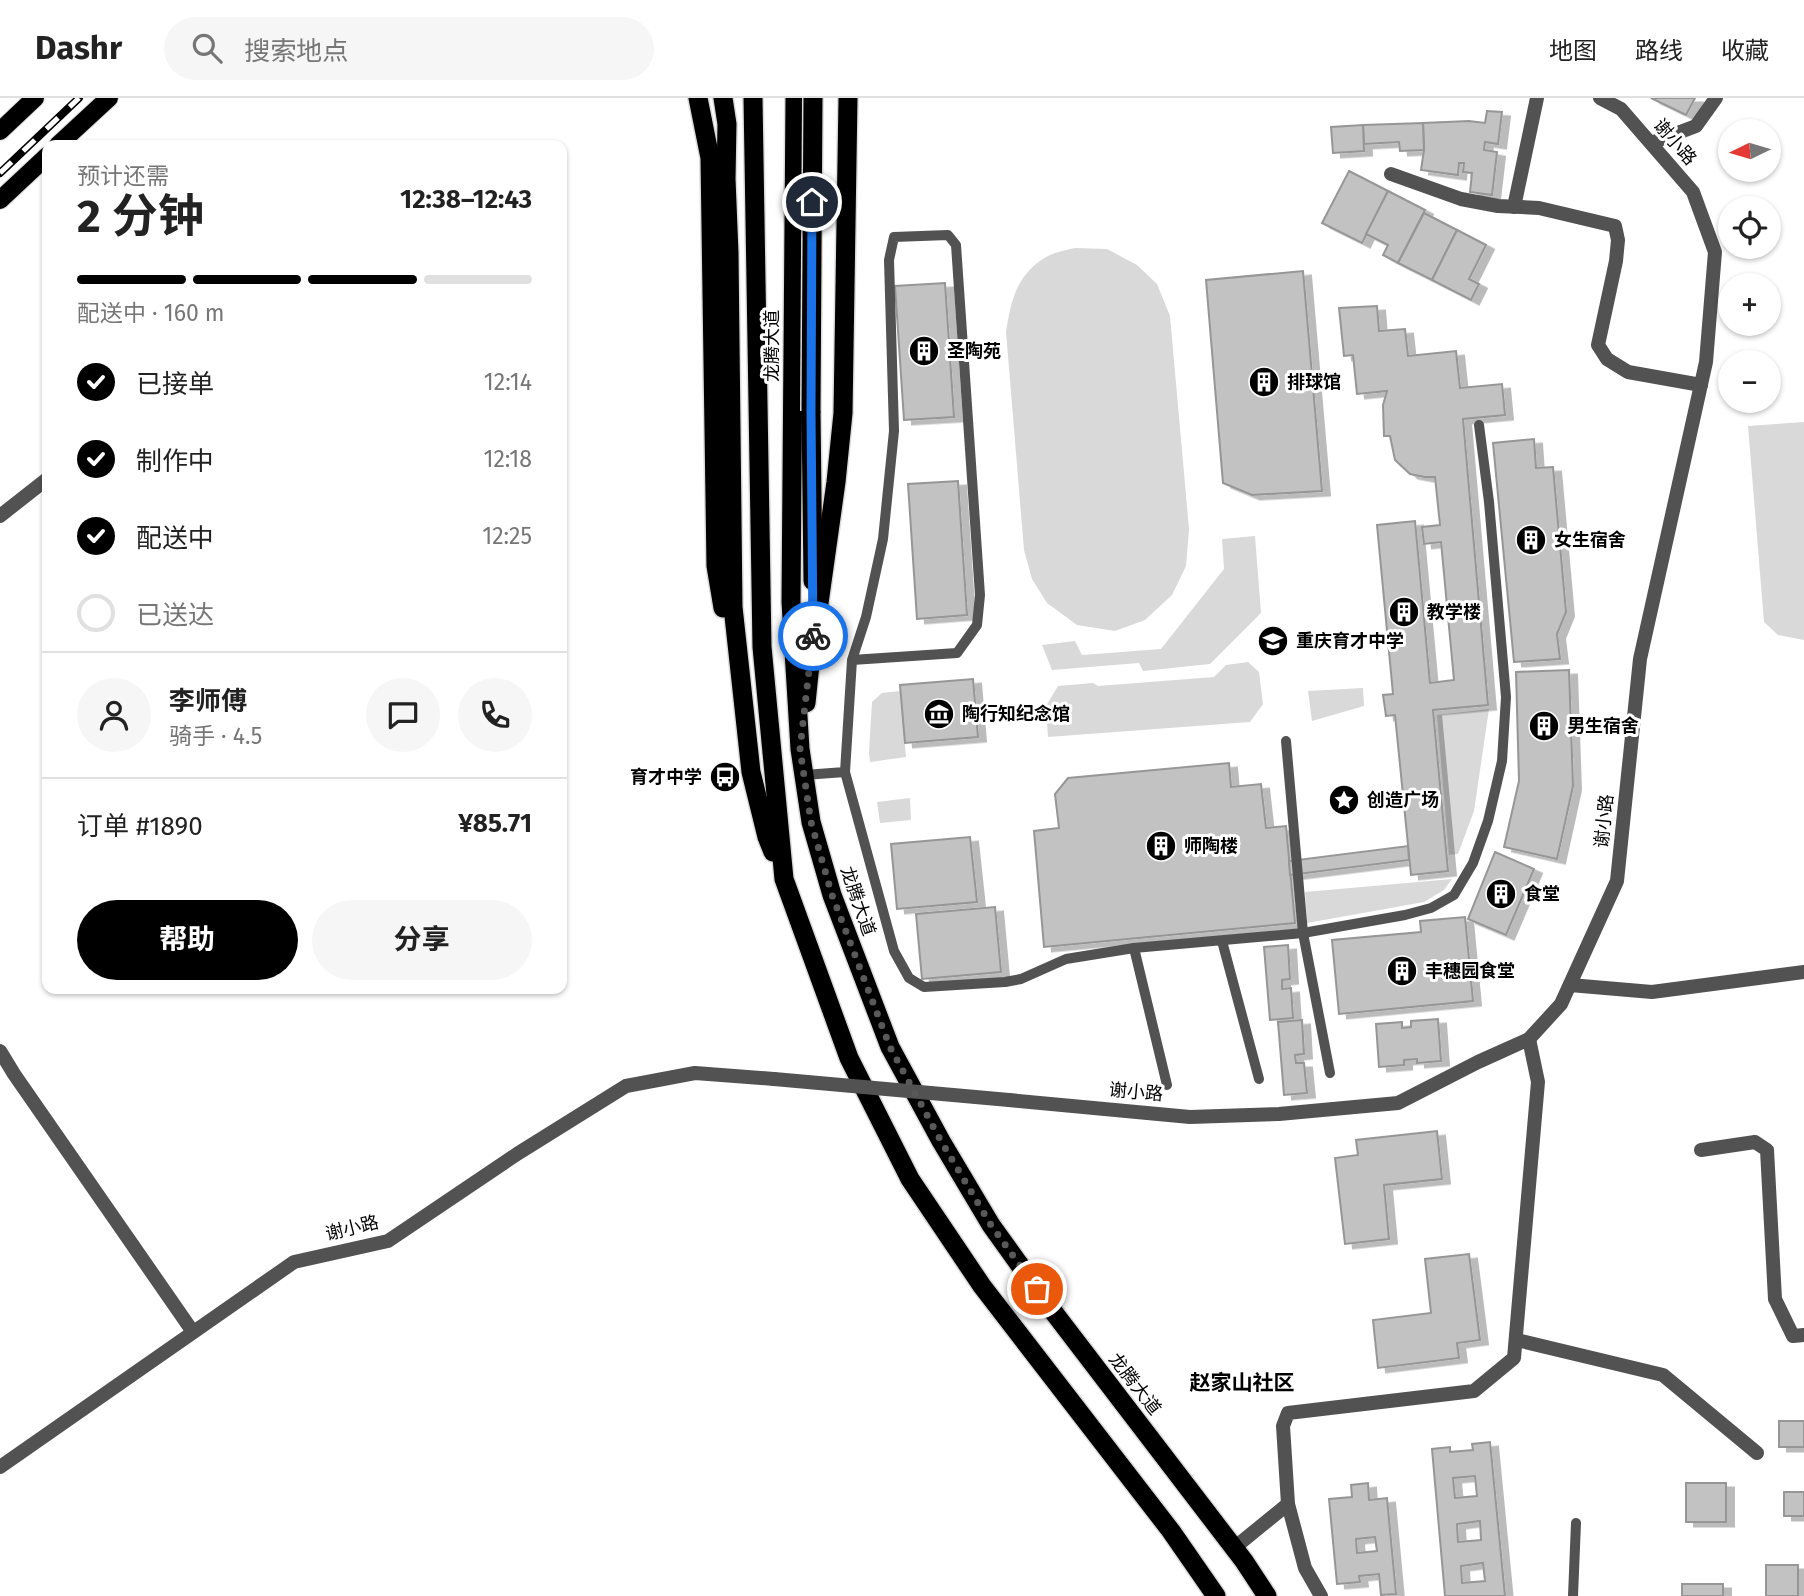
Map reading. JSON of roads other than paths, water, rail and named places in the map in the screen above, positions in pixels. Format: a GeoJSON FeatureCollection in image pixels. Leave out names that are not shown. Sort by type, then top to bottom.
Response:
{"type":"FeatureCollection","features":[{"type":"Feature","properties":{"kind":"highway"},"geometry":{"type":"LineString","coordinates":[[698,98],[710,158],[716,566],[745,723]]}},
{"type":"Feature","properties":{"kind":"highway"},"geometry":{"type":"LineString","coordinates":[[723,98],[727,124],[733,607],[751,772],[767,837],[784,879]]}},
{"type":"Feature","properties":{"kind":"highway","name":"龙腾大道"},"geometry":{"type":"LineString","coordinates":[[753,98],[762,647],[784,879],[849,1058],[910,1179],[982,1286],[1171,1531],[1216,1596]]}},
{"type":"Feature","properties":{"kind":"highway","name":"龙腾大道"},"geometry":{"type":"LineString","coordinates":[[795,98],[791,603],[800,749],[811,822],[832,895],[890,1047],[991,1225],[1267,1596]]}},
{"type":"Feature","properties":{"kind":"highway"},"geometry":{"type":"LineString","coordinates":[[813,98],[813,646]]}},
{"type":"Feature","properties":{"kind":"highway"},"geometry":{"type":"LineString","coordinates":[[800,749],[843,413],[848,98]]}},
{"type":"Feature","properties":{"kind":"highway"},"geometry":{"type":"LineString","coordinates":[[745,723],[762,647]]}},
{"type":"Feature","properties":{"kind":"highway"},"geometry":{"type":"LineString","coordinates":[[1171,1531],[1203,1596]]}},
{"type":"Feature","properties":{"kind":"highway"},"geometry":{"type":"LineString","coordinates":[[1239,1555],[1273,1596]]}},
{"type":"Feature","properties":{"kind":"main road"},"geometry":{"type":"LineString","coordinates":[[0,131],[35,98]]}},
{"type":"Feature","properties":{"kind":"main road"},"geometry":{"type":"LineString","coordinates":[[63,140],[109,98]]}},
{"type":"Feature","properties":{"kind":"main road"},"geometry":{"type":"LineString","coordinates":[[0,200],[42,161]]}},
{"type":"Feature","properties":{"kind":"street"},"geometry":{"type":"LineString","coordinates":[[1514,207],[1537,98]]}},
{"type":"Feature","properties":{"kind":"street","name":"谢小路"},"geometry":{"type":"LineString","coordinates":[[0,1467],[294,1262],[388,1241],[517,1154],[626,1086],[695,1073],[1190,1116],[1279,1114],[1398,1103],[1528,1039],[1561,1004],[1617,881],[1640,659],[1706,362],[1715,252],[1693,192],[1620,108],[1600,98]]}},
{"type":"Feature","properties":{"kind":"street"},"geometry":{"type":"LineString","coordinates":[[1651,143],[1696,126],[1716,98]]}},
{"type":"Feature","properties":{"kind":"street"},"geometry":{"type":"LineString","coordinates":[[1391,174],[1461,199],[1498,206],[1539,208],[1615,226],[1619,240],[1598,345],[1607,359],[1628,372],[1701,385]]}},
{"type":"Feature","properties":{"kind":"street"},"geometry":{"type":"LineString","coordinates":[[0,516],[42,483]]}},
{"type":"Feature","properties":{"kind":"street"},"geometry":{"type":"LineString","coordinates":[[1570,985],[1652,992],[1804,972]]}},
{"type":"Feature","properties":{"kind":"street"},"geometry":{"type":"LineString","coordinates":[[1321,1596],[1305,1568],[1288,1504],[1283,1426],[1288,1413],[1474,1391],[1514,1358],[1538,1082],[1528,1039]]}},
{"type":"Feature","properties":{"kind":"street"},"geometry":{"type":"LineString","coordinates":[[0,1051],[193,1332]]}},
{"type":"Feature","properties":{"kind":"street"},"geometry":{"type":"LineString","coordinates":[[1701,1150],[1755,1142],[1767,1150],[1775,1299],[1793,1336],[1804,1335]]}},
{"type":"Feature","properties":{"kind":"street"},"geometry":{"type":"LineString","coordinates":[[1517,1340],[1663,1375],[1757,1453]]}},
{"type":"Feature","properties":{"kind":"street"},"geometry":{"type":"LineString","coordinates":[[1239,1555],[1288,1504]]}},
{"type":"Feature","properties":{"kind":"lane"},"geometry":{"type":"LineString","coordinates":[[852,660],[957,653],[977,625],[980,595],[956,245],[948,234],[894,237],[889,260],[894,431],[883,539],[866,617],[852,660],[845,772],[894,951],[909,978],[924,987],[1005,982],[1021,979],[1066,960],[1134,948],[1303,933],[1431,908],[1454,895],[1473,863],[1489,821],[1502,761],[1506,697],[1489,502],[1479,425]]}},
{"type":"Feature","properties":{"kind":"lane"},"geometry":{"type":"LineString","coordinates":[[1286,741],[1303,933],[1330,1073]]}},
{"type":"Feature","properties":{"kind":"lane"},"geometry":{"type":"LineString","coordinates":[[804,775],[845,772]]}},
{"type":"Feature","properties":{"kind":"lane"},"geometry":{"type":"LineString","coordinates":[[1222,941],[1259,1079]]}},
{"type":"Feature","properties":{"kind":"lane"},"geometry":{"type":"LineString","coordinates":[[1134,948],[1167,1085]]}},
{"type":"Feature","properties":{"kind":"lane"},"geometry":{"type":"LineString","coordinates":[[1573,1596],[1576,1523]]}},
{"type":"Feature","properties":{"kind":"railway"},"geometry":{"type":"LineString","coordinates":[[0,173],[79,98]]}},
{"type":"Feature","properties":{"kind":"place","name":"圣陶苑"},"geometry":{"type":"Point","coordinates":[924,351]}},
{"type":"Feature","properties":{"kind":"place","name":"排球馆"},"geometry":{"type":"Point","coordinates":[1264,382]}},
{"type":"Feature","properties":{"kind":"place","name":"女生宿舍"},"geometry":{"type":"Point","coordinates":[1531,540]}},
{"type":"Feature","properties":{"kind":"place","name":"教学楼"},"geometry":{"type":"Point","coordinates":[1404,612]}},
{"type":"Feature","properties":{"kind":"place","name":"重庆育才中学"},"geometry":{"type":"Point","coordinates":[1273,641]}},
{"type":"Feature","properties":{"kind":"place","name":"陶行知纪念馆"},"geometry":{"type":"Point","coordinates":[939,714]}},
{"type":"Feature","properties":{"kind":"place","name":"男生宿舍"},"geometry":{"type":"Point","coordinates":[1544,726]}},
{"type":"Feature","properties":{"kind":"place","name":"育才中学"},"geometry":{"type":"Point","coordinates":[725,777]}},
{"type":"Feature","properties":{"kind":"place","name":"创造广场"},"geometry":{"type":"Point","coordinates":[1344,800]}},
{"type":"Feature","properties":{"kind":"place","name":"师陶楼"},"geometry":{"type":"Point","coordinates":[1161,846]}},
{"type":"Feature","properties":{"kind":"place","name":"食堂"},"geometry":{"type":"Point","coordinates":[1501,894]}},
{"type":"Feature","properties":{"kind":"place","name":"丰穗园食堂"},"geometry":{"type":"Point","coordinates":[1402,971]}},
{"type":"Feature","properties":{"kind":"district","name":"赵家山社区"},"geometry":{"type":"Point","coordinates":[1242,1383]}}]}
